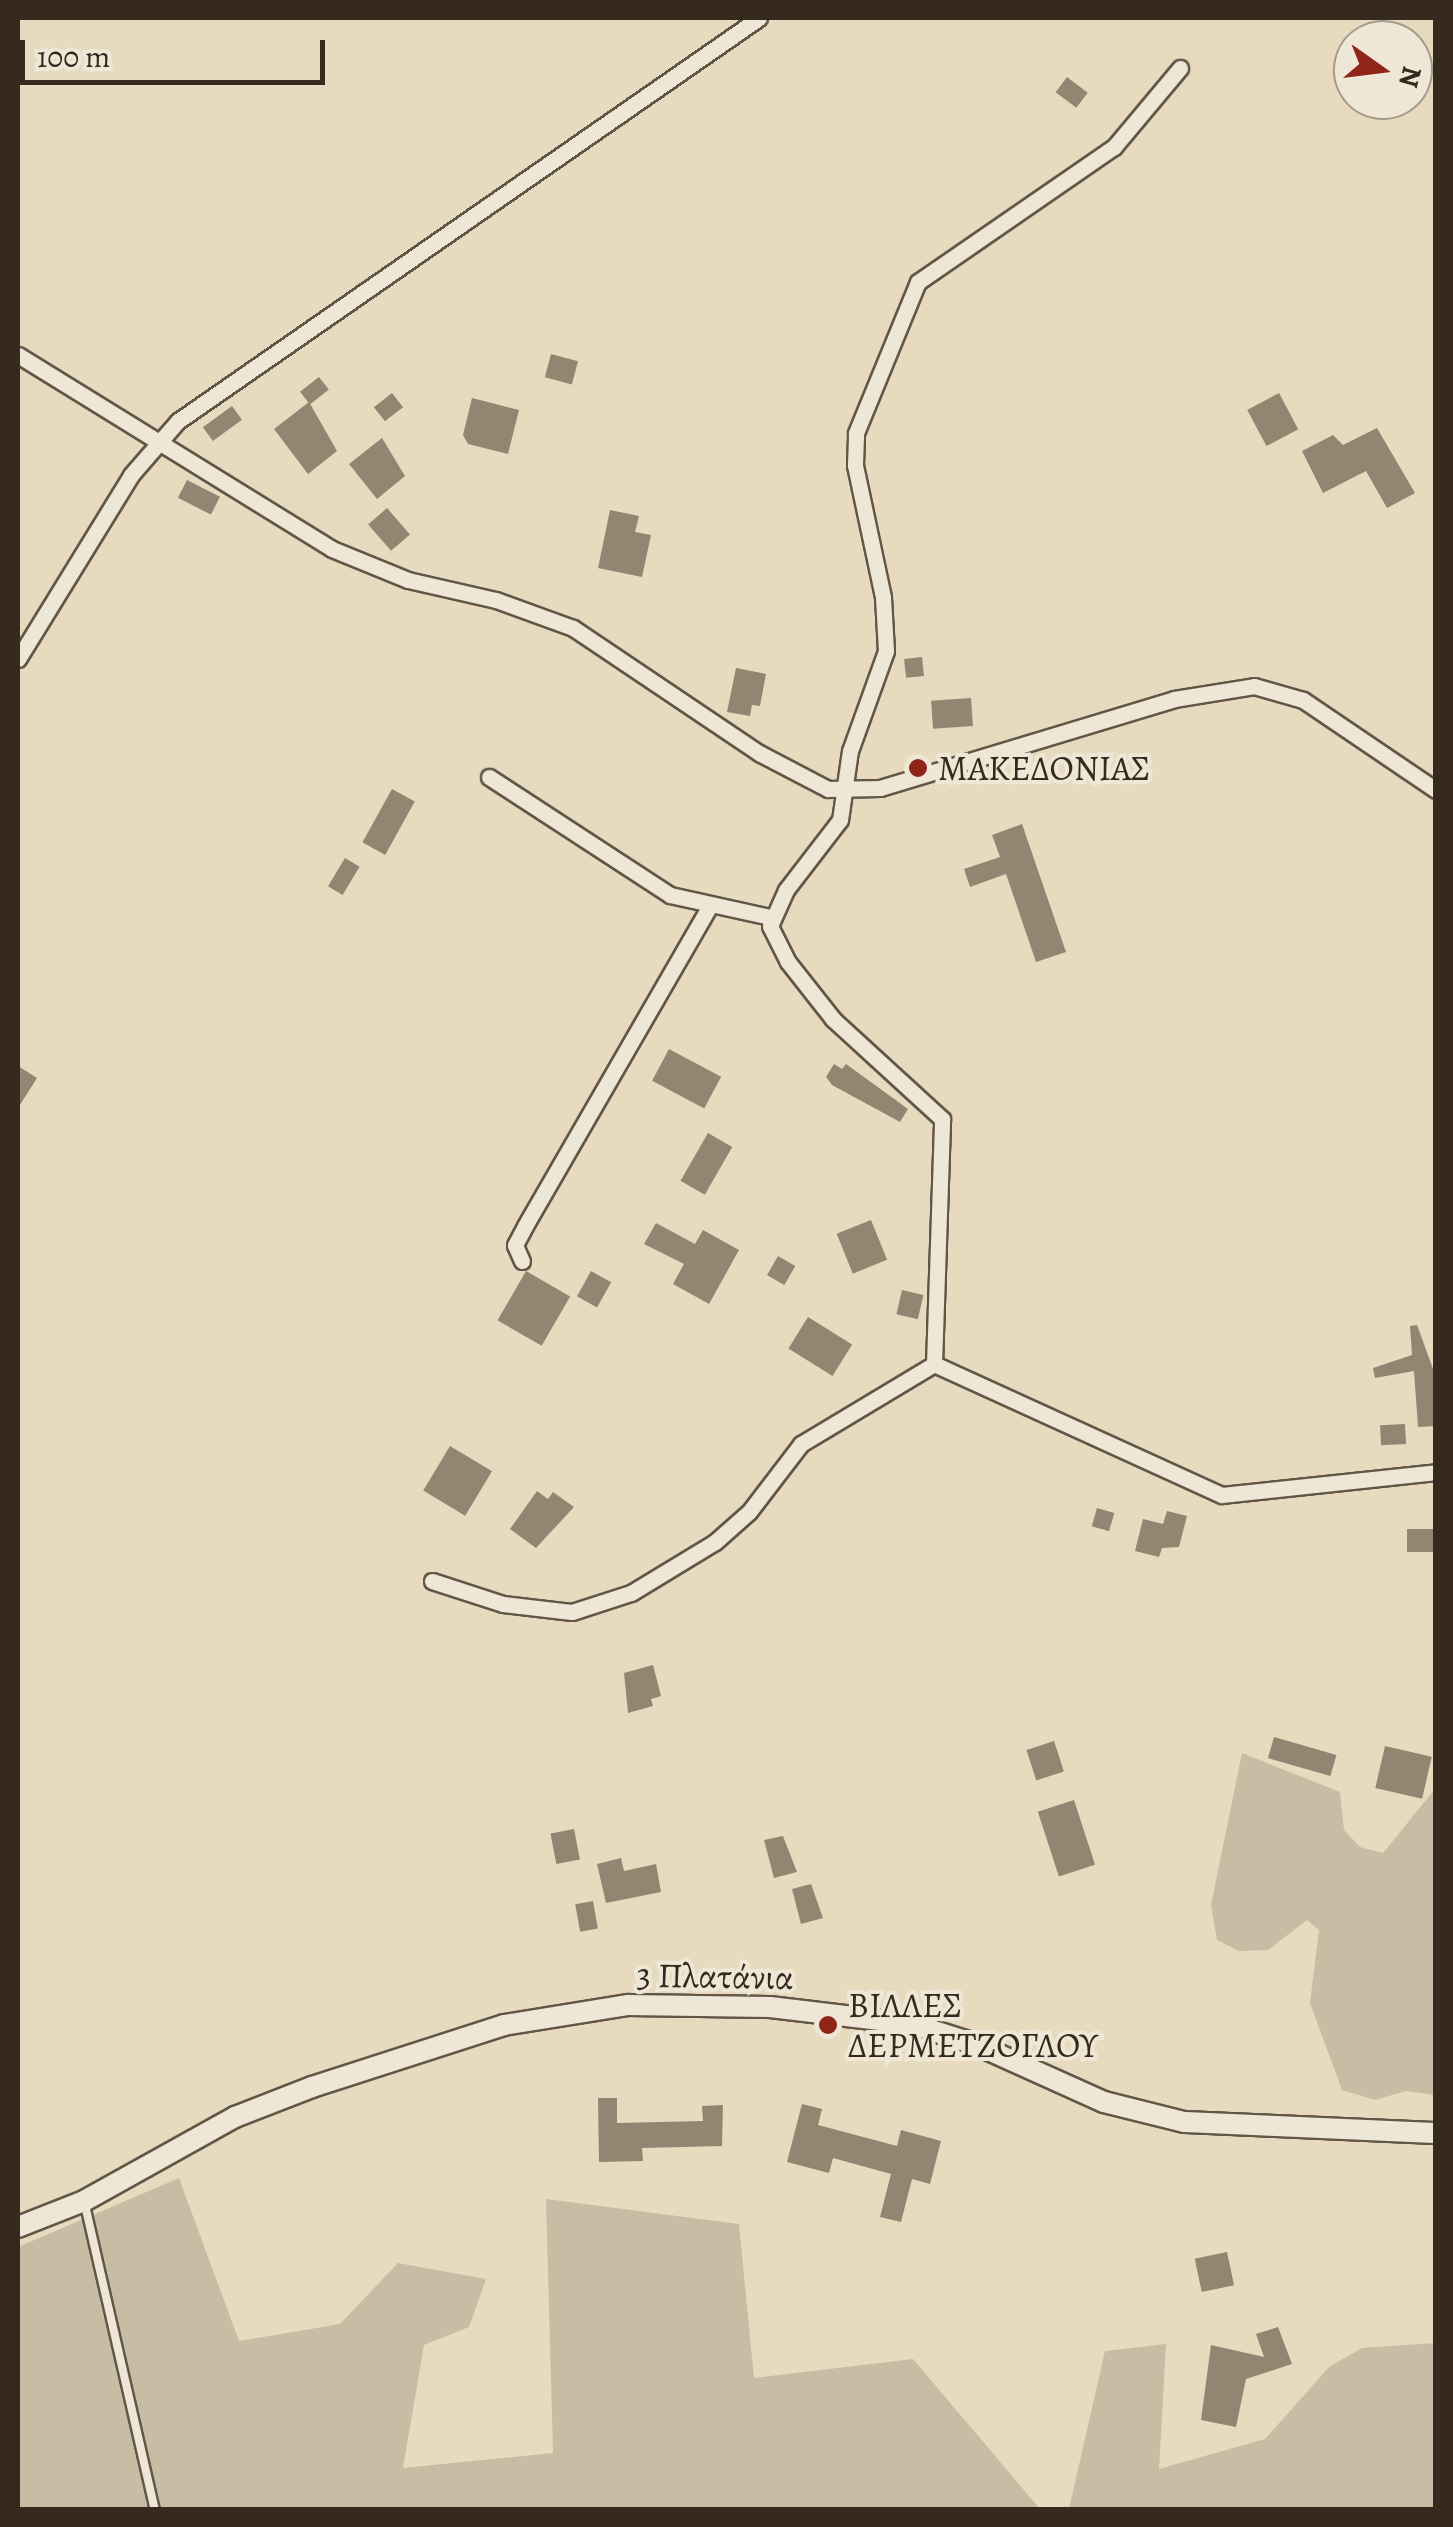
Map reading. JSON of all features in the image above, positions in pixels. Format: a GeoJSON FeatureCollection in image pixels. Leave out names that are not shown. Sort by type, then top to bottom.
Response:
{"type":"FeatureCollection","features":[{"type":"Feature","properties":{"kind":"street"},"geometry":{"type":"LineString","coordinates":[[18,660],[155,443],[178,421],[759,18]]}},
{"type":"Feature","properties":{"kind":"street"},"geometry":{"type":"LineString","coordinates":[[770,917],[840,820],[850,751],[882,670],[887,634],[854,448],[868,390],[904,308],[939,262],[1127,136],[1180,68]]}},
{"type":"Feature","properties":{"kind":"street"},"geometry":{"type":"LineString","coordinates":[[18,355],[332,550],[408,580],[496,600],[574,628],[775,764],[847,792],[907,782],[1174,699],[1254,686],[1294,695],[1436,790]]}},
{"type":"Feature","properties":{"kind":"street"},"geometry":{"type":"LineString","coordinates":[[489,777],[608,860],[670,896],[709,908],[770,917]]}},
{"type":"Feature","properties":{"kind":"street"},"geometry":{"type":"LineString","coordinates":[[522,1261],[515,1245],[525,1226],[709,908]]}},
{"type":"Feature","properties":{"kind":"street"},"geometry":{"type":"LineString","coordinates":[[770,917],[779,949],[833,1019],[942,1119],[934,1364]]}},
{"type":"Feature","properties":{"kind":"street"},"geometry":{"type":"LineString","coordinates":[[934,1364],[1222,1494],[1436,1472]]}},
{"type":"Feature","properties":{"kind":"street"},"geometry":{"type":"LineString","coordinates":[[432,1581],[503,1604],[572,1612],[631,1593],[715,1542],[749,1512],[801,1444],[934,1364]]}},
{"type":"Feature","properties":{"kind":"street","name":"3 Πλατάνια"},"geometry":{"type":"LineString","coordinates":[[18,2228],[84,2201],[236,2116],[328,2081],[504,2026],[628,2005],[770,2007],[912,2024],[975,2044],[1104,2102],[1184,2122],[1436,2133]]}},
{"type":"Feature","properties":{"kind":"lane"},"geometry":{"type":"LineString","coordinates":[[84,2201],[156,2510]]}},
{"type":"Feature","properties":{"kind":"shaded area"},"geometry":{"type":"Polygon","coordinates":[[[1242,1753],[1340,1792],[1344,1830],[1360,1847],[1383,1853],[1435,1789],[1435,2095],[1406,2091],[1375,2100],[1342,2090],[1310,2003],[1319,1930],[1307,1920],[1268,1950],[1239,1951],[1217,1940],[1211,1905],[1242,1753]]]}},
{"type":"Feature","properties":{"kind":"shaded area"},"geometry":{"type":"Polygon","coordinates":[[[179,2178],[239,2341],[340,2324],[398,2263],[486,2279],[469,2327],[424,2345],[403,2468],[553,2453],[546,2199],[739,2224],[754,2378],[913,2359],[1040,2509],[18,2510],[18,2247],[179,2178]]]}},
{"type":"Feature","properties":{"kind":"shaded area"},"geometry":{"type":"Polygon","coordinates":[[[1435,2343],[1435,2509],[1069,2509],[1105,2351],[1166,2344],[1159,2469],[1265,2439],[1329,2367],[1362,2348],[1435,2343]]]}},
{"type":"Feature","properties":{"kind":"building"},"geometry":{"type":"Polygon","coordinates":[[[1067,77],[1088,93],[1076,108],[1056,92],[1067,77]]]}},
{"type":"Feature","properties":{"kind":"building"},"geometry":{"type":"Polygon","coordinates":[[[551,354],[578,361],[572,384],[545,377],[551,354]]]}},
{"type":"Feature","properties":{"kind":"building"},"geometry":{"type":"Polygon","coordinates":[[[319,377],[329,390],[310,404],[300,392],[319,377]]]}},
{"type":"Feature","properties":{"kind":"building"},"geometry":{"type":"Polygon","coordinates":[[[392,393],[403,407],[385,421],[374,407],[392,393]]]}},
{"type":"Feature","properties":{"kind":"building"},"geometry":{"type":"Polygon","coordinates":[[[1279,393],[1298,429],[1266,446],[1247,410],[1279,393]]]}},
{"type":"Feature","properties":{"kind":"building"},"geometry":{"type":"Polygon","coordinates":[[[472,398],[519,410],[508,454],[468,444],[463,435],[472,398]]]}},
{"type":"Feature","properties":{"kind":"building"},"geometry":{"type":"Polygon","coordinates":[[[309,402],[337,451],[308,474],[274,429],[309,402]]]}},
{"type":"Feature","properties":{"kind":"building"},"geometry":{"type":"Polygon","coordinates":[[[232,406],[242,420],[213,441],[203,427],[232,406]]]}},
{"type":"Feature","properties":{"kind":"building"},"geometry":{"type":"Polygon","coordinates":[[[1377,428],[1415,493],[1387,508],[1366,471],[1323,493],[1302,451],[1333,435],[1343,445],[1377,428]]]}},
{"type":"Feature","properties":{"kind":"building"},"geometry":{"type":"Polygon","coordinates":[[[382,438],[405,476],[377,499],[349,464],[382,438]]]}},
{"type":"Feature","properties":{"kind":"building"},"geometry":{"type":"Polygon","coordinates":[[[187,480],[220,497],[211,515],[178,498],[187,480]]]}},
{"type":"Feature","properties":{"kind":"building"},"geometry":{"type":"Polygon","coordinates":[[[387,508],[410,534],[391,551],[368,524],[387,508]]]}},
{"type":"Feature","properties":{"kind":"building"},"geometry":{"type":"Polygon","coordinates":[[[610,510],[639,516],[635,532],[651,535],[642,577],[598,568],[610,510]]]}},
{"type":"Feature","properties":{"kind":"building"},"geometry":{"type":"Polygon","coordinates":[[[922,657],[924,676],[906,678],[904,659],[922,657]]]}},
{"type":"Feature","properties":{"kind":"building"},"geometry":{"type":"Polygon","coordinates":[[[736,668],[766,674],[760,706],[752,705],[750,716],[727,712],[736,668]]]}},
{"type":"Feature","properties":{"kind":"building"},"geometry":{"type":"Polygon","coordinates":[[[971,698],[973,726],[933,729],[931,701],[971,698]]]}},
{"type":"Feature","properties":{"kind":"building"},"geometry":{"type":"Polygon","coordinates":[[[392,789],[415,802],[385,855],[362,842],[392,789]]]}},
{"type":"Feature","properties":{"kind":"building"},"geometry":{"type":"Polygon","coordinates":[[[1022,824],[1066,952],[1036,962],[1006,874],[970,887],[964,869],[1000,857],[992,835],[1022,824]]]}},
{"type":"Feature","properties":{"kind":"building"},"geometry":{"type":"Polygon","coordinates":[[[345,858],[360,867],[343,895],[328,886],[345,858]]]}},
{"type":"Feature","properties":{"kind":"building"},"geometry":{"type":"Polygon","coordinates":[[[669,1049],[721,1077],[704,1108],[652,1081],[669,1049]]]}},
{"type":"Feature","properties":{"kind":"building"},"geometry":{"type":"Polygon","coordinates":[[[834,1064],[842,1069],[846,1064],[908,1109],[900,1122],[832,1085],[826,1077],[834,1064]]]}},
{"type":"Feature","properties":{"kind":"building"},"geometry":{"type":"Polygon","coordinates":[[[18,1066],[37,1078],[18,1108],[18,1066]]]}},
{"type":"Feature","properties":{"kind":"building"},"geometry":{"type":"Polygon","coordinates":[[[708,1133],[732,1147],[705,1195],[680,1181],[708,1133]]]}},
{"type":"Feature","properties":{"kind":"building"},"geometry":{"type":"Polygon","coordinates":[[[871,1220],[887,1260],[853,1274],[837,1234],[871,1220]]]}},
{"type":"Feature","properties":{"kind":"building"},"geometry":{"type":"Polygon","coordinates":[[[656,1223],[695,1244],[703,1230],[739,1250],[709,1304],[673,1284],[684,1264],[644,1244],[656,1223]]]}},
{"type":"Feature","properties":{"kind":"building"},"geometry":{"type":"Polygon","coordinates":[[[778,1256],[795,1266],[784,1285],[767,1275],[778,1256]]]}},
{"type":"Feature","properties":{"kind":"building"},"geometry":{"type":"Polygon","coordinates":[[[526,1271],[570,1296],[542,1346],[498,1320],[526,1271]]]}},
{"type":"Feature","properties":{"kind":"building"},"geometry":{"type":"Polygon","coordinates":[[[591,1271],[611,1282],[597,1308],[577,1296],[591,1271]]]}},
{"type":"Feature","properties":{"kind":"building"},"geometry":{"type":"Polygon","coordinates":[[[902,1290],[923,1295],[918,1319],[896,1314],[902,1290]]]}},
{"type":"Feature","properties":{"kind":"building"},"geometry":{"type":"Polygon","coordinates":[[[808,1317],[852,1345],[832,1376],[788,1348],[808,1317]]]}},
{"type":"Feature","properties":{"kind":"building"},"geometry":{"type":"Polygon","coordinates":[[[1417,1325],[1436,1377],[1436,1426],[1418,1427],[1414,1371],[1375,1378],[1373,1368],[1412,1355],[1410,1326],[1417,1325]]]}},
{"type":"Feature","properties":{"kind":"building"},"geometry":{"type":"Polygon","coordinates":[[[1405,1424],[1406,1444],[1381,1445],[1380,1425],[1405,1424]]]}},
{"type":"Feature","properties":{"kind":"building"},"geometry":{"type":"Polygon","coordinates":[[[450,1446],[492,1471],[465,1516],[423,1491],[450,1446]]]}},
{"type":"Feature","properties":{"kind":"building"},"geometry":{"type":"Polygon","coordinates":[[[537,1491],[548,1499],[553,1492],[574,1507],[536,1548],[510,1529],[537,1491]]]}},
{"type":"Feature","properties":{"kind":"building"},"geometry":{"type":"Polygon","coordinates":[[[1097,1508],[1114,1513],[1109,1531],[1092,1526],[1097,1508]]]}},
{"type":"Feature","properties":{"kind":"building"},"geometry":{"type":"Polygon","coordinates":[[[1167,1511],[1187,1516],[1179,1547],[1162,1548],[1159,1557],[1135,1551],[1143,1519],[1163,1524],[1167,1511]]]}},
{"type":"Feature","properties":{"kind":"building"},"geometry":{"type":"Polygon","coordinates":[[[1407,1529],[1436,1529],[1436,1552],[1407,1552],[1407,1529]]]}},
{"type":"Feature","properties":{"kind":"building"},"geometry":{"type":"Polygon","coordinates":[[[653,1665],[661,1696],[651,1699],[653,1706],[628,1713],[624,1673],[653,1665]]]}},
{"type":"Feature","properties":{"kind":"building"},"geometry":{"type":"Polygon","coordinates":[[[1274,1737],[1336,1755],[1330,1776],[1268,1758],[1274,1737]]]}},
{"type":"Feature","properties":{"kind":"building"},"geometry":{"type":"Polygon","coordinates":[[[1054,1741],[1064,1771],[1036,1780],[1026,1750],[1054,1741]]]}},
{"type":"Feature","properties":{"kind":"building"},"geometry":{"type":"Polygon","coordinates":[[[1385,1746],[1432,1757],[1422,1799],[1375,1788],[1385,1746]]]}},
{"type":"Feature","properties":{"kind":"building"},"geometry":{"type":"Polygon","coordinates":[[[1074,1800],[1095,1865],[1059,1876],[1038,1812],[1074,1800]]]}},
{"type":"Feature","properties":{"kind":"building"},"geometry":{"type":"Polygon","coordinates":[[[574,1829],[580,1859],[556,1864],[550,1834],[574,1829]]]}},
{"type":"Feature","properties":{"kind":"building"},"geometry":{"type":"Polygon","coordinates":[[[783,1836],[797,1872],[774,1878],[764,1840],[783,1836]]]}},
{"type":"Feature","properties":{"kind":"building"},"geometry":{"type":"Polygon","coordinates":[[[621,1858],[624,1871],[656,1864],[661,1892],[606,1903],[597,1864],[621,1858]]]}},
{"type":"Feature","properties":{"kind":"building"},"geometry":{"type":"Polygon","coordinates":[[[811,1884],[823,1918],[801,1924],[792,1889],[811,1884]]]}},
{"type":"Feature","properties":{"kind":"building"},"geometry":{"type":"Polygon","coordinates":[[[593,1901],[598,1929],[580,1932],[575,1904],[593,1901]]]}},
{"type":"Feature","properties":{"kind":"building"},"geometry":{"type":"Polygon","coordinates":[[[598,2098],[617,2098],[617,2123],[703,2121],[702,2106],[723,2105],[722,2146],[642,2148],[643,2161],[599,2162],[598,2098]]]}},
{"type":"Feature","properties":{"kind":"building"},"geometry":{"type":"Polygon","coordinates":[[[802,2104],[822,2109],[818,2125],[897,2146],[901,2130],[941,2141],[930,2184],[912,2179],[901,2222],[880,2217],[891,2174],[833,2158],[829,2173],[787,2162],[802,2104]]]}},
{"type":"Feature","properties":{"kind":"building"},"geometry":{"type":"Polygon","coordinates":[[[1227,2252],[1234,2285],[1202,2292],[1195,2259],[1227,2252]]]}},
{"type":"Feature","properties":{"kind":"building"},"geometry":{"type":"Polygon","coordinates":[[[1278,2327],[1292,2364],[1246,2379],[1236,2427],[1201,2420],[1211,2345],[1264,2357],[1256,2334],[1278,2327]]]}},
{"type":"Feature","properties":{"kind":"place","name":"ΜΑΚΕΔΟΝΙΑΣ"},"geometry":{"type":"Point","coordinates":[918,768]}},
{"type":"Feature","properties":{"kind":"place","name":"ΒΙΛΛΕΣ ΔΕΡΜΕΤΖΟΓΛΟΥ"},"geometry":{"type":"Point","coordinates":[828,2025]}}]}
